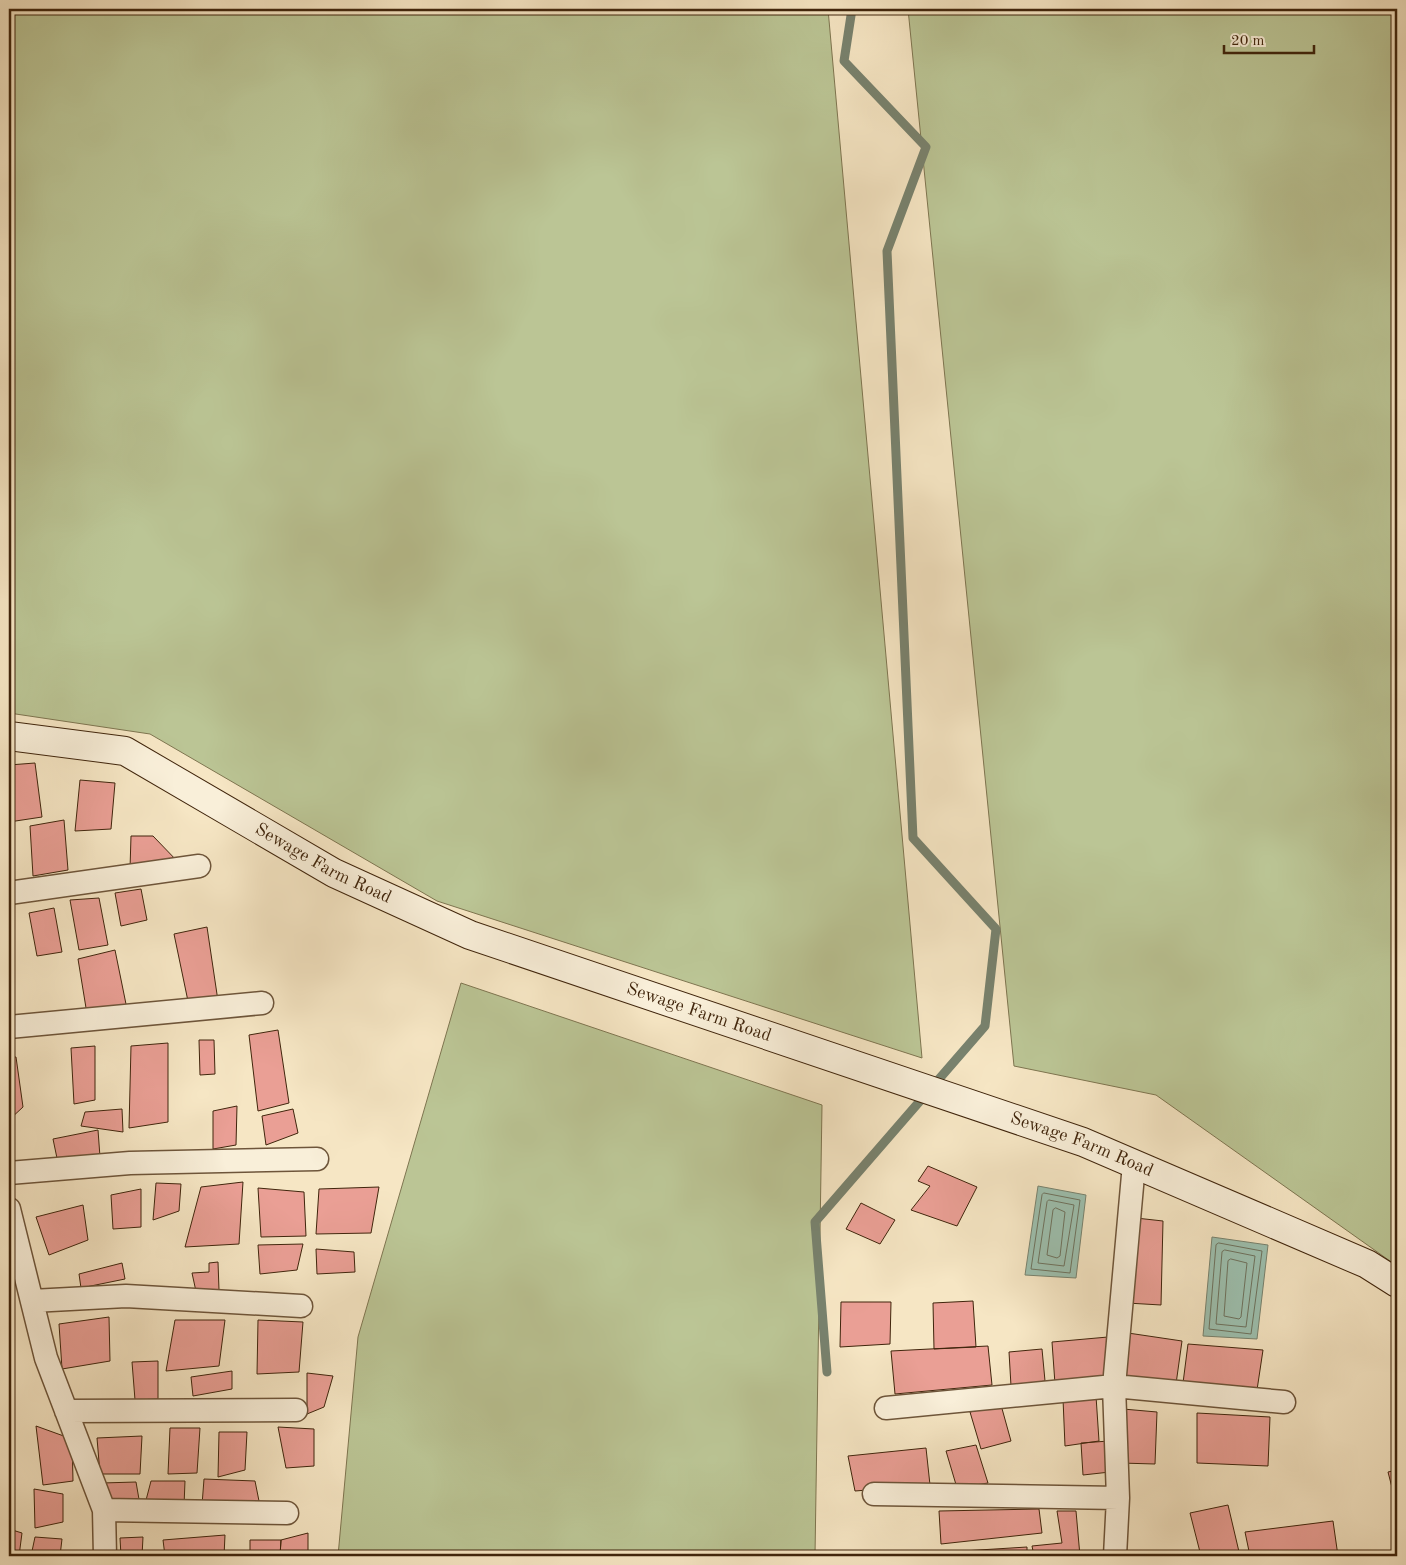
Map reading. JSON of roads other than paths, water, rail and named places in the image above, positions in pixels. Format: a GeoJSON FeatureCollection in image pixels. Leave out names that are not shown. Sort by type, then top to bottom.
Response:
{"type":"FeatureCollection","features":[{"type":"Feature","properties":{"kind":"main road","name":"Sewage Farm Road"},"geometry":{"type":"LineString","coordinates":[[9,736],[126,751],[334,873],[470,935],[1083,1142],[1367,1264],[1397,1283]]}},
{"type":"Feature","properties":{"kind":"street"},"geometry":{"type":"LineString","coordinates":[[9,893],[199,866]]}},
{"type":"Feature","properties":{"kind":"street"},"geometry":{"type":"LineString","coordinates":[[9,1027],[262,1003]]}},
{"type":"Feature","properties":{"kind":"street"},"geometry":{"type":"LineString","coordinates":[[9,1173],[130,1163],[317,1159]]}},
{"type":"Feature","properties":{"kind":"street"},"geometry":{"type":"LineString","coordinates":[[1115,1556],[1118,1498],[1114,1386],[1134,1164]]}},
{"type":"Feature","properties":{"kind":"street"},"geometry":{"type":"LineString","coordinates":[[9,1209],[46,1358],[104,1510],[105,1556]]}},
{"type":"Feature","properties":{"kind":"street"},"geometry":{"type":"LineString","coordinates":[[32,1301],[126,1296],[301,1306]]}},
{"type":"Feature","properties":{"kind":"street"},"geometry":{"type":"LineString","coordinates":[[886,1408],[1114,1386],[1284,1402]]}},
{"type":"Feature","properties":{"kind":"street"},"geometry":{"type":"LineString","coordinates":[[66,1411],[296,1410]]}},
{"type":"Feature","properties":{"kind":"street"},"geometry":{"type":"LineString","coordinates":[[874,1494],[1118,1498]]}},
{"type":"Feature","properties":{"kind":"street"},"geometry":{"type":"LineString","coordinates":[[104,1510],[287,1513]]}},
{"type":"Feature","properties":{"kind":"water"},"geometry":{"type":"Polygon","coordinates":[[[1038,1186],[1086,1195],[1076,1278],[1025,1275],[1038,1186]]]}},
{"type":"Feature","properties":{"kind":"water"},"geometry":{"type":"Polygon","coordinates":[[[1212,1237],[1268,1245],[1257,1339],[1203,1336],[1212,1237]]]}},
{"type":"Feature","properties":{"kind":"waterway"},"geometry":{"type":"LineString","coordinates":[[827,1372],[815,1222],[985,1026],[996,929],[913,838],[887,251],[926,147],[844,61],[852,9]]}}]}
